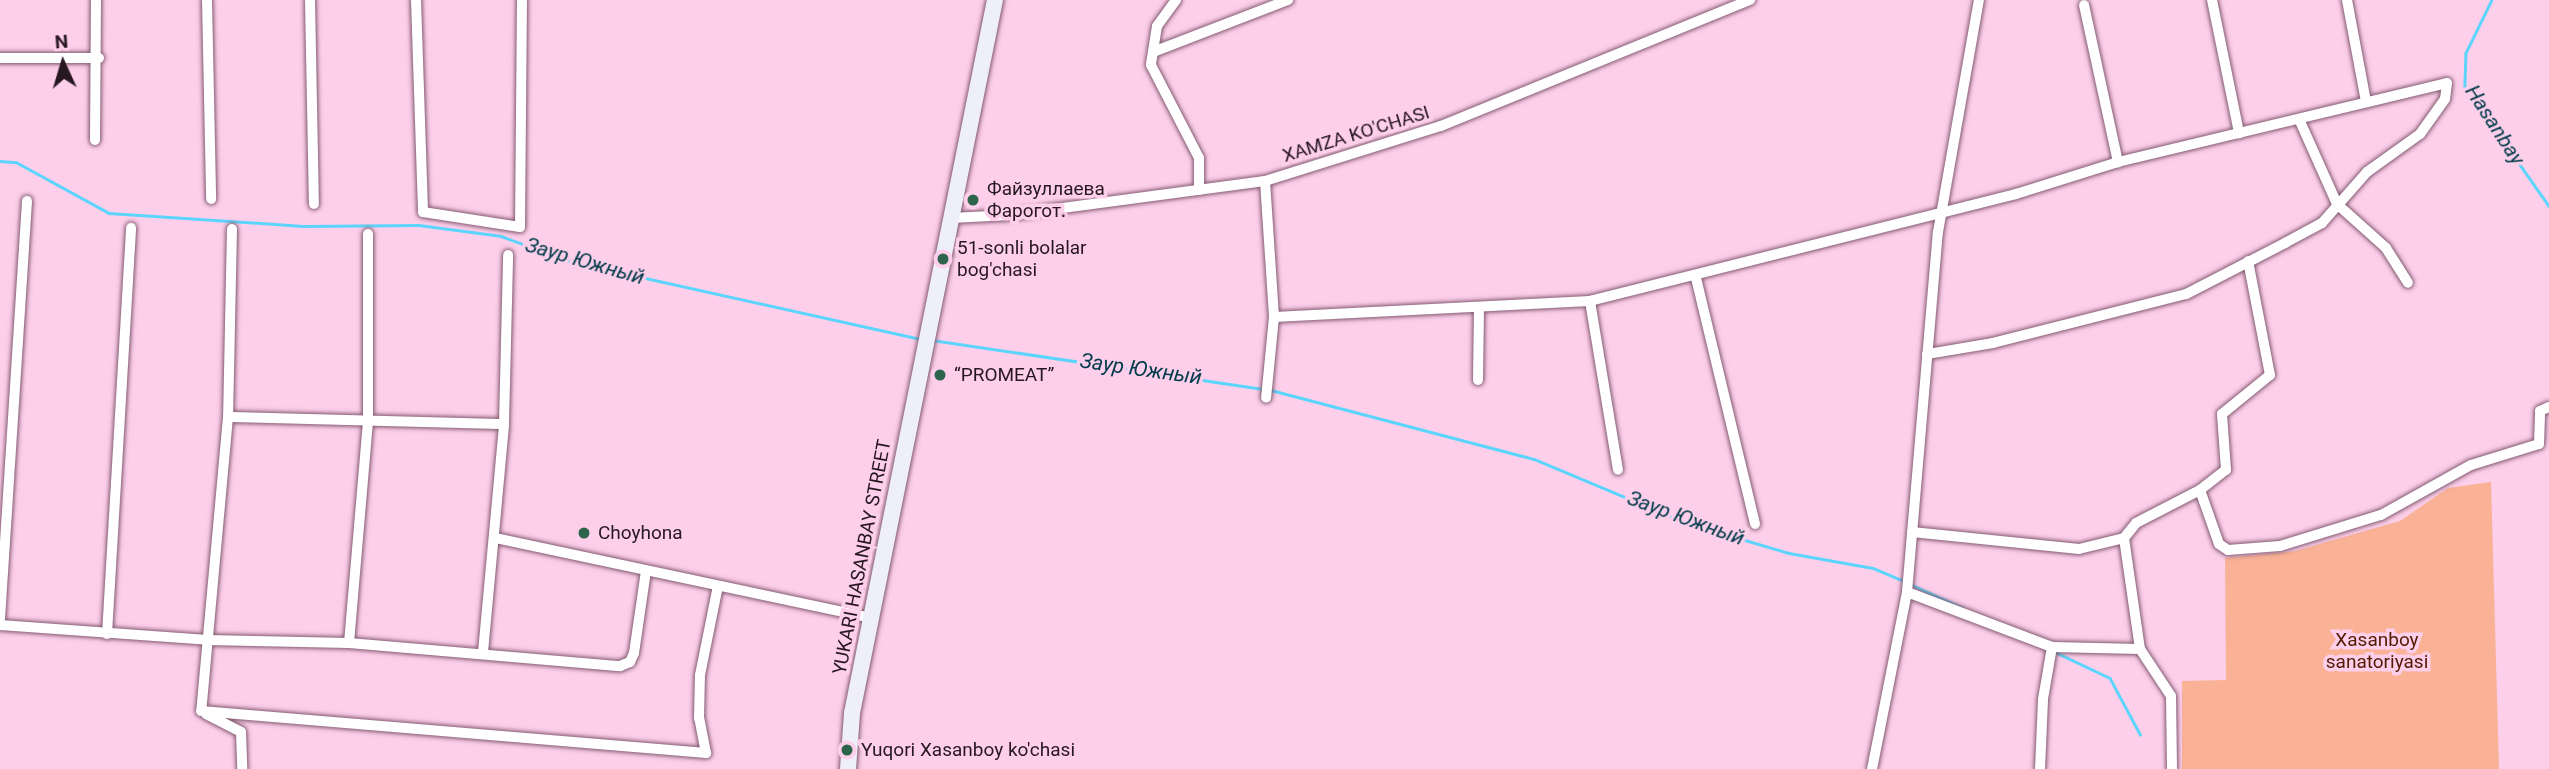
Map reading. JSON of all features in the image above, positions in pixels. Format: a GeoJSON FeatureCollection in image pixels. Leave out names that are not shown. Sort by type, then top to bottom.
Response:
{"type":"FeatureCollection","features":[{"type":"Feature","properties":{"kind":"street"},"geometry":{"type":"LineString","coordinates":[[95,139],[99,58],[96,0]]}},
{"type":"Feature","properties":{"kind":"street"},"geometry":{"type":"LineString","coordinates":[[207,0],[211,200]]}},
{"type":"Feature","properties":{"kind":"street"},"geometry":{"type":"LineString","coordinates":[[310,0],[314,204]]}},
{"type":"Feature","properties":{"kind":"street"},"geometry":{"type":"LineString","coordinates":[[416,0],[423,212],[520,227],[522,0]]}},
{"type":"Feature","properties":{"kind":"street"},"geometry":{"type":"LineString","coordinates":[[951,218],[995,0]]}},
{"type":"Feature","properties":{"kind":"street"},"geometry":{"type":"LineString","coordinates":[[1176,0],[1157,26],[1151,65],[1199,158],[1199,190]]}},
{"type":"Feature","properties":{"kind":"street"},"geometry":{"type":"LineString","coordinates":[[1153,52],[1288,0]]}},
{"type":"Feature","properties":{"kind":"street","name":"XAMZA KO'CHASI"},"geometry":{"type":"LineString","coordinates":[[951,218],[1010,215],[1265,181],[1441,126],[1750,0]]}},
{"type":"Feature","properties":{"kind":"street"},"geometry":{"type":"LineString","coordinates":[[1872,769],[1907,592],[1942,211],[1979,0]]}},
{"type":"Feature","properties":{"kind":"street"},"geometry":{"type":"LineString","coordinates":[[2212,0],[2239,133]]}},
{"type":"Feature","properties":{"kind":"street"},"geometry":{"type":"LineString","coordinates":[[2347,0],[2366,102]]}},
{"type":"Feature","properties":{"kind":"street"},"geometry":{"type":"LineString","coordinates":[[2084,5],[2118,162]]}},
{"type":"Feature","properties":{"kind":"street"},"geometry":{"type":"LineString","coordinates":[[0,58],[99,58]]}},
{"type":"Feature","properties":{"kind":"street"},"geometry":{"type":"LineString","coordinates":[[1274,317],[1479,309],[1590,301],[1696,278],[1942,211],[2017,194],[2118,162],[2447,83],[2445,99],[2420,134],[2367,172],[2322,223],[2186,293],[2152,304],[1993,343],[1927,354]]}},
{"type":"Feature","properties":{"kind":"street"},"geometry":{"type":"LineString","coordinates":[[2299,119],[2337,204],[2386,248],[2408,283]]}},
{"type":"Feature","properties":{"kind":"street"},"geometry":{"type":"LineString","coordinates":[[1265,181],[1274,317],[1266,398]]}},
{"type":"Feature","properties":{"kind":"street"},"geometry":{"type":"LineString","coordinates":[[0,619],[27,201]]}},
{"type":"Feature","properties":{"kind":"street","name":"YUKARI HASANBAY STREET"},"geometry":{"type":"LineString","coordinates":[[848,769],[850,725],[951,218]]}},
{"type":"Feature","properties":{"kind":"street"},"geometry":{"type":"LineString","coordinates":[[107,634],[131,228]]}},
{"type":"Feature","properties":{"kind":"street"},"geometry":{"type":"LineString","coordinates":[[201,711],[228,417],[232,229]]}},
{"type":"Feature","properties":{"kind":"street"},"geometry":{"type":"LineString","coordinates":[[349,643],[368,420],[368,234]]}},
{"type":"Feature","properties":{"kind":"street"},"geometry":{"type":"LineString","coordinates":[[483,652],[504,424],[508,256]]}},
{"type":"Feature","properties":{"kind":"street"},"geometry":{"type":"LineString","coordinates":[[1912,532],[2079,549],[2124,538],[2136,523],[2200,490],[2226,470],[2222,414],[2270,375],[2248,261]]}},
{"type":"Feature","properties":{"kind":"street"},"geometry":{"type":"LineString","coordinates":[[1696,278],[1755,524]]}},
{"type":"Feature","properties":{"kind":"street"},"geometry":{"type":"LineString","coordinates":[[1590,301],[1618,470]]}},
{"type":"Feature","properties":{"kind":"street"},"geometry":{"type":"LineString","coordinates":[[1478,380],[1479,309]]}},
{"type":"Feature","properties":{"kind":"street"},"geometry":{"type":"LineString","coordinates":[[2200,490],[2219,544],[2228,550],[2280,546],[2381,515],[2471,465],[2539,444],[2540,411],[2549,407]]}},
{"type":"Feature","properties":{"kind":"street"},"geometry":{"type":"LineString","coordinates":[[228,417],[504,424]]}},
{"type":"Feature","properties":{"kind":"street"},"geometry":{"type":"LineString","coordinates":[[495,538],[871,618]]}},
{"type":"Feature","properties":{"kind":"street"},"geometry":{"type":"LineString","coordinates":[[2124,538],[2140,649],[2171,696],[2172,769]]}},
{"type":"Feature","properties":{"kind":"street"},"geometry":{"type":"LineString","coordinates":[[0,625],[207,640],[349,643],[483,652],[620,666],[630,662],[646,571]]}},
{"type":"Feature","properties":{"kind":"street"},"geometry":{"type":"LineString","coordinates":[[201,711],[706,753],[699,718],[700,675],[718,586]]}},
{"type":"Feature","properties":{"kind":"street"},"geometry":{"type":"LineString","coordinates":[[1907,592],[2052,647],[2140,649]]}},
{"type":"Feature","properties":{"kind":"street"},"geometry":{"type":"LineString","coordinates":[[2040,769],[2043,699],[2052,647]]}},
{"type":"Feature","properties":{"kind":"street"},"geometry":{"type":"LineString","coordinates":[[201,711],[238,727]]}},
{"type":"Feature","properties":{"kind":"street"},"geometry":{"type":"LineString","coordinates":[[242,715],[238,727],[242,738],[242,769]]}},
{"type":"Feature","properties":{"kind":"green space","name":"Xasanboy sanatoriyasi"},"geometry":{"type":"Polygon","coordinates":[[[2491,482],[2499,769],[2182,769],[2182,681],[2226,680],[2225,558],[2295,551],[2400,521],[2448,488],[2491,482]]]}},
{"type":"Feature","properties":{"kind":"waterway","name":"Hasanbay"},"geometry":{"type":"LineString","coordinates":[[2492,0],[2466,53],[2465,86],[2549,206]]}},
{"type":"Feature","properties":{"kind":"waterway","name":"Заур Южный"},"geometry":{"type":"LineString","coordinates":[[0,161],[16,162],[109,213],[303,226],[419,225],[501,236],[569,261],[922,339]]}},
{"type":"Feature","properties":{"kind":"waterway","name":"Заур Южный"},"geometry":{"type":"LineString","coordinates":[[932,340],[1264,389]]}},
{"type":"Feature","properties":{"kind":"waterway","name":"Заур Южный"},"geometry":{"type":"LineString","coordinates":[[1271,390],[1534,459],[1687,523],[1789,553],[1873,568],[1906,582]]}},
{"type":"Feature","properties":{"kind":"waterway","name":"Заур Южный"},"geometry":{"type":"LineString","coordinates":[[1912,585],[1963,608]]}},
{"type":"Feature","properties":{"kind":"waterway","name":"Заур Южный"},"geometry":{"type":"LineString","coordinates":[[2055,652],[2110,678],[2140,734]]}},
{"type":"Feature","properties":{"kind":"place","name":"Файзуллаева Фарогот."},"geometry":{"type":"Point","coordinates":[973,200]}},
{"type":"Feature","properties":{"kind":"place","name":"51-sonli bolalar bog'chasi"},"geometry":{"type":"Point","coordinates":[943,259]}},
{"type":"Feature","properties":{"kind":"place","name":"“PROMEAT”"},"geometry":{"type":"Point","coordinates":[940,375]}},
{"type":"Feature","properties":{"kind":"place","name":"Choyhona"},"geometry":{"type":"Point","coordinates":[584,533]}},
{"type":"Feature","properties":{"kind":"place","name":"Yuqori Xasanboy ko'chasi"},"geometry":{"type":"Point","coordinates":[847,750]}}]}
